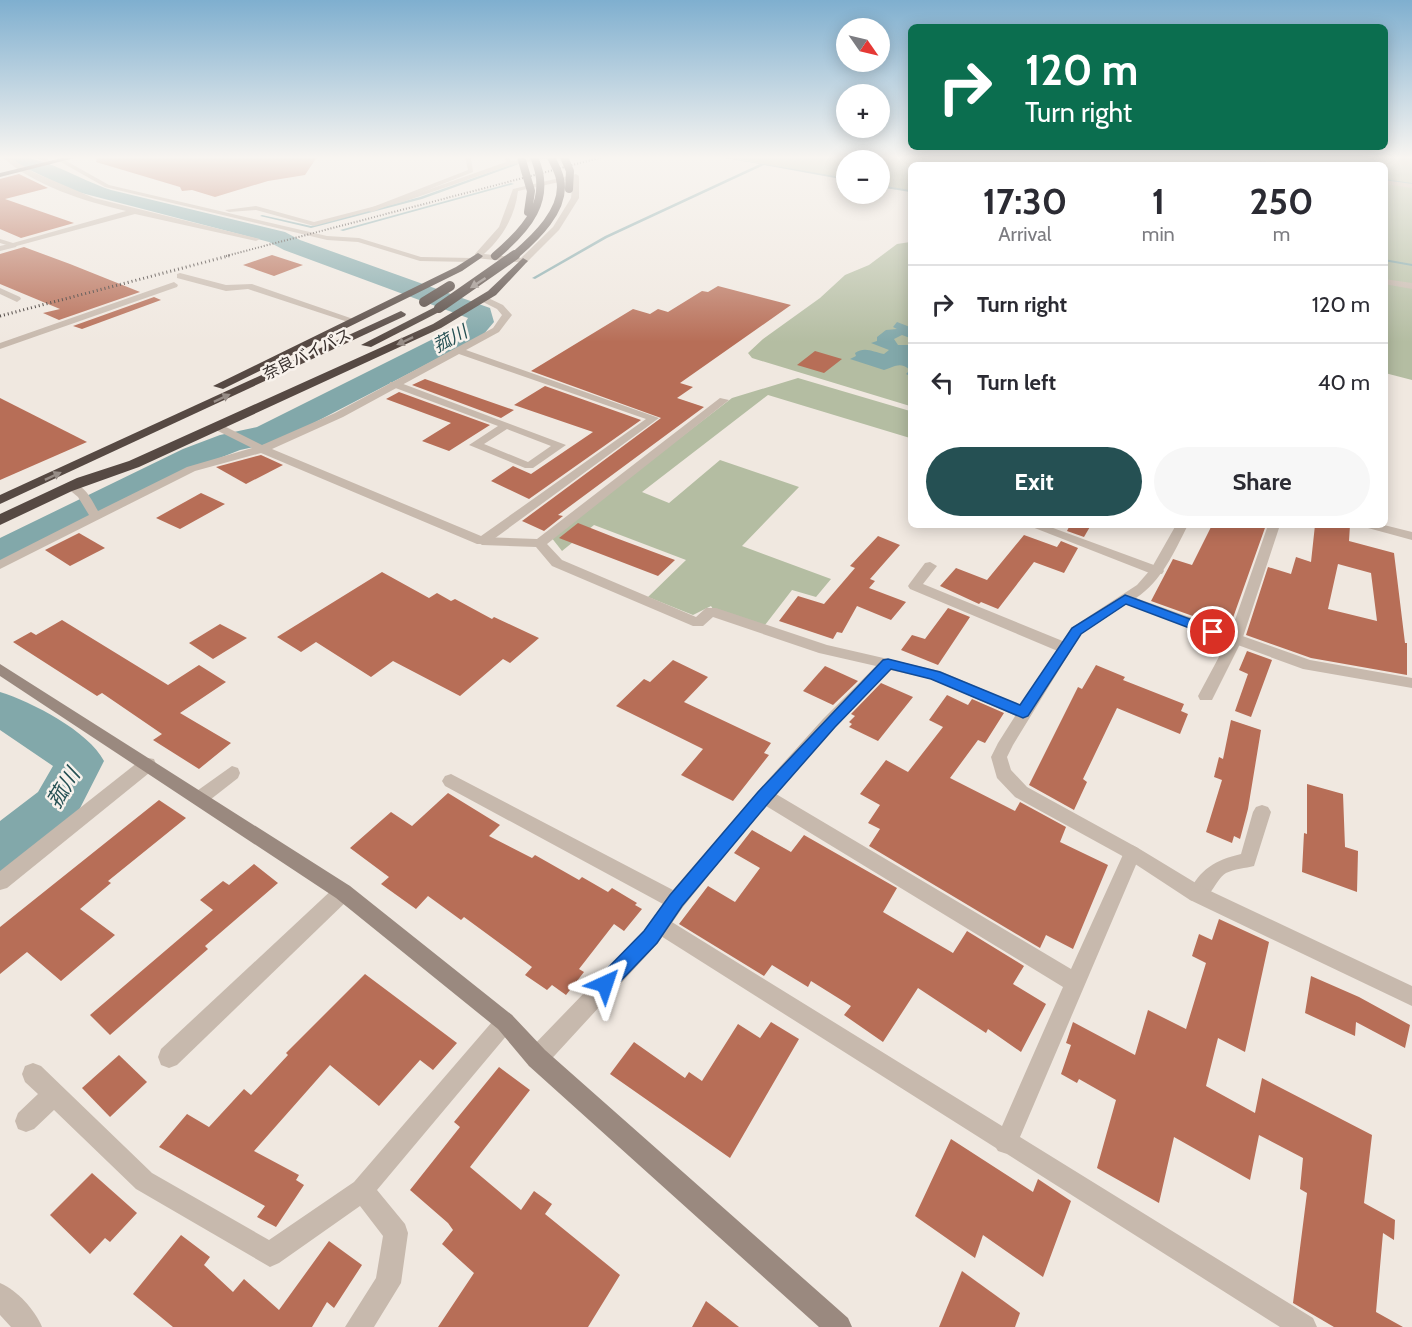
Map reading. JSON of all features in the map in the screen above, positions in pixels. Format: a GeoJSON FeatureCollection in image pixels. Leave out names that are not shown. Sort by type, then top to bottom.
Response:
{"type":"FeatureCollection","features":[{"type":"Feature","properties":{"kind":"highway","name":"奈良バイパス"},"geometry":{"type":"LineString","coordinates":[[0,520],[439,308],[498,269],[533,240],[549,219]]}},
{"type":"Feature","properties":{"kind":"highway"},"geometry":{"type":"LineString","coordinates":[[546,224],[551,219]]}},
{"type":"Feature","properties":{"kind":"highway","name":"奈良バイパス"},"geometry":{"type":"LineString","coordinates":[[0,500],[424,302],[498,254],[529,220]]}},
{"type":"Feature","properties":{"kind":"highway"},"geometry":{"type":"LineString","coordinates":[[130,440],[209,392],[406,295],[475,258]]}},
{"type":"Feature","properties":{"kind":"highway"},"geometry":{"type":"LineString","coordinates":[[72,487],[134,464],[218,427],[457,315],[482,301],[523,261]]}},
{"type":"Feature","properties":{"kind":"street"},"geometry":{"type":"LineString","coordinates":[[0,249],[105,219]]}},
{"type":"Feature","properties":{"kind":"street"},"geometry":{"type":"LineString","coordinates":[[174,219],[256,239]]}},
{"type":"Feature","properties":{"kind":"street"},"geometry":{"type":"LineString","coordinates":[[248,219],[327,238],[359,240],[420,259],[475,258],[523,261],[556,228],[562,219]]}},
{"type":"Feature","properties":{"kind":"street"},"geometry":{"type":"LineString","coordinates":[[296,219],[314,224],[334,219]]}},
{"type":"Feature","properties":{"kind":"street"},"geometry":{"type":"LineString","coordinates":[[475,258],[494,243],[508,219]]}},
{"type":"Feature","properties":{"kind":"street"},"geometry":{"type":"LineString","coordinates":[[0,241],[13,245]]}},
{"type":"Feature","properties":{"kind":"street"},"geometry":{"type":"LineString","coordinates":[[180,276],[226,288],[249,286],[354,321]]}},
{"type":"Feature","properties":{"kind":"street"},"geometry":{"type":"LineString","coordinates":[[1388,282],[1412,286]]}},
{"type":"Feature","properties":{"kind":"street"},"geometry":{"type":"LineString","coordinates":[[0,346],[174,285]]}},
{"type":"Feature","properties":{"kind":"street"},"geometry":{"type":"LineString","coordinates":[[0,291],[18,299]]}},
{"type":"Feature","properties":{"kind":"street"},"geometry":{"type":"LineString","coordinates":[[0,566],[191,469],[262,449],[339,415],[496,330],[507,315],[500,307],[482,301]]}},
{"type":"Feature","properties":{"kind":"street"},"geometry":{"type":"LineString","coordinates":[[457,350],[654,418],[482,541]]}},
{"type":"Feature","properties":{"kind":"street"},"geometry":{"type":"LineString","coordinates":[[394,384],[507,425],[560,445],[529,466],[475,445],[507,425]]}},
{"type":"Feature","properties":{"kind":"street"},"geometry":{"type":"LineString","coordinates":[[218,427],[262,449],[482,541],[540,543],[724,400]]}},
{"type":"Feature","properties":{"kind":"street"},"geometry":{"type":"LineString","coordinates":[[72,487],[83,495],[96,517]]}},
{"type":"Feature","properties":{"kind":"street"},"geometry":{"type":"LineString","coordinates":[[1041,528],[1157,571]]}},
{"type":"Feature","properties":{"kind":"street"},"geometry":{"type":"LineString","coordinates":[[1180,528],[1157,571],[1142,588],[1076,631],[1023,712],[999,757],[1003,773],[1029,797],[1132,853],[1197,894],[1412,996]]}},
{"type":"Feature","properties":{"kind":"street"},"geometry":{"type":"LineString","coordinates":[[1206,696],[1235,640],[1273,528]]}},
{"type":"Feature","properties":{"kind":"street"},"geometry":{"type":"LineString","coordinates":[[1383,528],[1412,536]]}},
{"type":"Feature","properties":{"kind":"street"},"geometry":{"type":"LineString","coordinates":[[540,543],[557,563],[698,623],[711,611],[824,649],[935,675],[1023,712]]}},
{"type":"Feature","properties":{"kind":"street"},"geometry":{"type":"LineString","coordinates":[[930,566],[915,586],[1065,648]]}},
{"type":"Feature","properties":{"kind":"street"},"geometry":{"type":"LineString","coordinates":[[1125,599],[1235,640],[1308,664],[1412,683]]}},
{"type":"Feature","properties":{"kind":"street"},"geometry":{"type":"LineString","coordinates":[[537,1058],[660,925],[676,901],[764,796],[888,663]]}},
{"type":"Feature","properties":{"kind":"street"},"geometry":{"type":"LineString","coordinates":[[0,669],[343,892],[505,1022],[537,1058],[838,1327]]}},
{"type":"Feature","properties":{"kind":"street"},"geometry":{"type":"LineString","coordinates":[[0,882],[148,764]]}},
{"type":"Feature","properties":{"kind":"street"},"geometry":{"type":"LineString","coordinates":[[200,798],[232,773]]}},
{"type":"Feature","properties":{"kind":"street"},"geometry":{"type":"LineString","coordinates":[[451,781],[676,901]]}},
{"type":"Feature","properties":{"kind":"street"},"geometry":{"type":"LineString","coordinates":[[764,796],[1074,982]]}},
{"type":"Feature","properties":{"kind":"street"},"geometry":{"type":"LineString","coordinates":[[1197,894],[1220,867],[1248,860],[1262,812]]}},
{"type":"Feature","properties":{"kind":"street"},"geometry":{"type":"LineString","coordinates":[[1006,1143],[1132,853]]}},
{"type":"Feature","properties":{"kind":"street"},"geometry":{"type":"LineString","coordinates":[[169,1057],[343,892]]}},
{"type":"Feature","properties":{"kind":"street"},"geometry":{"type":"LineString","coordinates":[[660,925],[1304,1327]]}},
{"type":"Feature","properties":{"kind":"street"},"geometry":{"type":"LineString","coordinates":[[33,1074],[144,1182],[270,1254],[362,1190],[505,1022]]}},
{"type":"Feature","properties":{"kind":"street"},"geometry":{"type":"LineString","coordinates":[[26,1121],[54,1095]]}},
{"type":"Feature","properties":{"kind":"street"},"geometry":{"type":"LineString","coordinates":[[358,1327],[388,1283],[396,1233],[362,1190]]}},
{"type":"Feature","properties":{"kind":"street"},"geometry":{"type":"LineString","coordinates":[[0,1296],[29,1327]]}},
{"type":"Feature","properties":{"kind":"green space"},"geometry":{"type":"Polygon","coordinates":[[[1388,219],[1412,219],[1412,380],[1388,374],[1388,219]]]}},
{"type":"Feature","properties":{"kind":"green space"},"geometry":{"type":"Polygon","coordinates":[[[908,242],[908,405],[752,358],[748,353],[763,339],[820,298],[845,275],[869,265],[897,244],[908,242]]]}},
{"type":"Feature","properties":{"kind":"green space"},"geometry":{"type":"Polygon","coordinates":[[[798,378],[908,410],[908,437],[768,395],[642,492],[669,503],[720,460],[799,487],[742,546],[831,579],[816,597],[792,590],[765,625],[713,609],[711,606],[693,615],[648,597],[686,560],[594,525],[562,551],[551,537],[732,398],[798,378]]]}},
{"type":"Feature","properties":{"kind":"water"},"geometry":{"type":"Polygon","coordinates":[[[897,322],[908,326],[908,337],[902,335],[894,339],[898,345],[908,345],[908,368],[900,365],[884,370],[850,359],[862,350],[884,354],[889,350],[871,343],[877,341],[877,337],[886,330],[897,329],[893,327],[897,322]]]}},
{"type":"Feature","properties":{"kind":"building"},"geometry":{"type":"Polygon","coordinates":[[[0,219],[62,219],[74,223],[21,238],[0,229],[0,219]]]}},
{"type":"Feature","properties":{"kind":"building"},"geometry":{"type":"Polygon","coordinates":[[[24,247],[140,292],[59,320],[43,313],[60,309],[0,284],[0,254],[24,247]]]}},
{"type":"Feature","properties":{"kind":"building"},"geometry":{"type":"Polygon","coordinates":[[[272,255],[303,265],[274,276],[243,265],[272,255]]]}},
{"type":"Feature","properties":{"kind":"building"},"geometry":{"type":"Polygon","coordinates":[[[718,286],[791,305],[680,383],[693,387],[677,398],[704,407],[558,515],[563,516],[544,531],[522,521],[661,418],[531,371],[633,309],[650,314],[658,309],[668,312],[702,291],[708,292],[718,286]]]}},
{"type":"Feature","properties":{"kind":"building"},"geometry":{"type":"Polygon","coordinates":[[[154,297],[161,300],[82,329],[73,326],[154,297]]]}},
{"type":"Feature","properties":{"kind":"building"},"geometry":{"type":"Polygon","coordinates":[[[815,351],[842,359],[824,373],[797,365],[815,351]]]}},
{"type":"Feature","properties":{"kind":"building"},"geometry":{"type":"Polygon","coordinates":[[[425,379],[514,410],[501,418],[412,385],[425,379]]]}},
{"type":"Feature","properties":{"kind":"building"},"geometry":{"type":"Polygon","coordinates":[[[545,386],[641,420],[529,499],[491,481],[513,466],[531,474],[593,432],[514,405],[545,386]]]}},
{"type":"Feature","properties":{"kind":"building"},"geometry":{"type":"Polygon","coordinates":[[[399,392],[490,425],[449,451],[422,441],[451,423],[386,399],[399,392]]]}},
{"type":"Feature","properties":{"kind":"building"},"geometry":{"type":"Polygon","coordinates":[[[0,398],[87,442],[0,480],[0,398]]]}},
{"type":"Feature","properties":{"kind":"building"},"geometry":{"type":"Polygon","coordinates":[[[261,455],[283,465],[246,484],[216,467],[261,455]]]}},
{"type":"Feature","properties":{"kind":"building"},"geometry":{"type":"Polygon","coordinates":[[[201,493],[225,504],[180,529],[156,518],[201,493]]]}},
{"type":"Feature","properties":{"kind":"building"},"geometry":{"type":"Polygon","coordinates":[[[578,523],[675,560],[658,576],[559,538],[578,523]]]}},
{"type":"Feature","properties":{"kind":"building"},"geometry":{"type":"Polygon","coordinates":[[[1068,528],[1089,528],[1084,537],[1067,531],[1068,528]]]}},
{"type":"Feature","properties":{"kind":"building"},"geometry":{"type":"Polygon","coordinates":[[[1210,528],[1265,528],[1229,629],[1151,601],[1173,559],[1192,565],[1210,528]]]}},
{"type":"Feature","properties":{"kind":"building"},"geometry":{"type":"Polygon","coordinates":[[[1315,528],[1350,528],[1349,541],[1394,553],[1405,643],[1407,643],[1407,675],[1311,658],[1246,635],[1268,567],[1291,574],[1296,557],[1311,562],[1315,528]],[[1338,564],[1328,609],[1377,621],[1371,573],[1338,564]]]}},
{"type":"Feature","properties":{"kind":"building"},"geometry":{"type":"Polygon","coordinates":[[[79,533],[105,548],[70,566],[45,550],[79,533]]]}},
{"type":"Feature","properties":{"kind":"building"},"geometry":{"type":"Polygon","coordinates":[[[1024,535],[1057,547],[1061,541],[1078,548],[1064,573],[1034,562],[998,609],[981,602],[979,604],[940,586],[956,568],[987,580],[1024,535]]]}},
{"type":"Feature","properties":{"kind":"building"},"geometry":{"type":"Polygon","coordinates":[[[878,536],[900,545],[870,579],[875,581],[869,588],[906,602],[891,620],[857,606],[842,633],[837,632],[833,639],[779,621],[798,596],[824,604],[855,568],[850,566],[878,536]]]}},
{"type":"Feature","properties":{"kind":"building"},"geometry":{"type":"Polygon","coordinates":[[[382,572],[429,598],[437,593],[451,601],[455,599],[492,619],[494,617],[539,638],[510,663],[503,659],[460,696],[393,661],[371,677],[316,642],[301,652],[277,637],[382,572]]]}},
{"type":"Feature","properties":{"kind":"building"},"geometry":{"type":"Polygon","coordinates":[[[948,608],[970,617],[938,665],[901,650],[912,635],[925,639],[948,608]]]}},
{"type":"Feature","properties":{"kind":"building"},"geometry":{"type":"Polygon","coordinates":[[[62,620],[168,685],[199,665],[226,682],[180,713],[231,743],[199,769],[153,740],[162,734],[102,693],[97,696],[13,642],[31,632],[36,635],[62,620]]]}},
{"type":"Feature","properties":{"kind":"building"},"geometry":{"type":"Polygon","coordinates":[[[220,624],[247,638],[213,659],[189,643],[220,624]]]}},
{"type":"Feature","properties":{"kind":"building"},"geometry":{"type":"Polygon","coordinates":[[[1247,651],[1272,660],[1251,717],[1235,711],[1248,674],[1239,670],[1247,651]]]}},
{"type":"Feature","properties":{"kind":"building"},"geometry":{"type":"Polygon","coordinates":[[[673,660],[708,677],[684,702],[771,743],[764,753],[769,755],[733,801],[681,775],[703,749],[616,706],[644,679],[650,682],[673,660]]]}},
{"type":"Feature","properties":{"kind":"building"},"geometry":{"type":"Polygon","coordinates":[[[1096,665],[1125,677],[1123,680],[1184,704],[1181,711],[1188,714],[1180,734],[1117,708],[1083,779],[1087,782],[1074,810],[1029,785],[1078,687],[1082,689],[1096,665]]]}},
{"type":"Feature","properties":{"kind":"building"},"geometry":{"type":"Polygon","coordinates":[[[825,666],[858,681],[833,705],[803,691],[825,666]]]}},
{"type":"Feature","properties":{"kind":"building"},"geometry":{"type":"Polygon","coordinates":[[[881,683],[913,697],[878,741],[849,727],[852,724],[849,722],[855,716],[851,714],[881,683]]]}},
{"type":"Feature","properties":{"kind":"building"},"geometry":{"type":"Polygon","coordinates":[[[947,695],[968,705],[972,699],[1004,713],[985,743],[978,740],[950,778],[1015,811],[1020,802],[1066,827],[1060,842],[1108,865],[1073,949],[1046,935],[1040,948],[869,846],[880,829],[868,823],[880,805],[860,794],[886,760],[908,772],[943,727],[929,720],[947,695]]]}},
{"type":"Feature","properties":{"kind":"building"},"geometry":{"type":"Polygon","coordinates":[[[1231,720],[1261,730],[1248,809],[1240,839],[1234,836],[1232,843],[1206,832],[1222,780],[1214,777],[1219,757],[1223,759],[1231,720]]]}},
{"type":"Feature","properties":{"kind":"building"},"geometry":{"type":"Polygon","coordinates":[[[1307,784],[1343,794],[1345,847],[1358,851],[1357,892],[1302,872],[1304,833],[1307,834],[1307,784]]]}},
{"type":"Feature","properties":{"kind":"building"},"geometry":{"type":"Polygon","coordinates":[[[448,793],[500,825],[489,836],[532,858],[535,855],[579,880],[582,877],[608,892],[612,888],[637,903],[635,905],[642,909],[624,931],[614,924],[579,969],[584,972],[566,995],[552,985],[547,990],[525,975],[532,967],[464,917],[461,920],[428,896],[416,909],[381,884],[389,877],[350,848],[391,812],[412,826],[448,793]]]}},
{"type":"Feature","properties":{"kind":"building"},"geometry":{"type":"Polygon","coordinates":[[[159,800],[186,818],[108,881],[111,883],[80,909],[115,935],[61,981],[27,952],[0,974],[0,927],[159,800]]]}},
{"type":"Feature","properties":{"kind":"building"},"geometry":{"type":"Polygon","coordinates":[[[752,830],[791,852],[804,835],[897,888],[883,912],[953,953],[967,931],[1024,966],[1013,984],[1046,1004],[1021,1052],[988,1029],[986,1033],[918,988],[883,1042],[844,1015],[851,1006],[811,981],[808,987],[772,965],[764,976],[679,924],[708,886],[735,902],[760,868],[734,853],[752,830]]]}},
{"type":"Feature","properties":{"kind":"building"},"geometry":{"type":"Polygon","coordinates":[[[254,864],[278,883],[205,946],[208,949],[110,1035],[90,1015],[213,910],[200,900],[223,881],[229,885],[254,864]]]}},
{"type":"Feature","properties":{"kind":"building"},"geometry":{"type":"Polygon","coordinates":[[[1219,919],[1269,942],[1245,1052],[1218,1038],[1206,1086],[1255,1113],[1262,1078],[1372,1135],[1364,1203],[1395,1220],[1394,1240],[1383,1233],[1376,1312],[1403,1327],[1334,1327],[1293,1303],[1307,1193],[1300,1189],[1303,1158],[1259,1135],[1250,1180],[1174,1137],[1159,1203],[1097,1168],[1116,1100],[1079,1079],[1077,1083],[1061,1074],[1071,1045],[1066,1043],[1073,1022],[1135,1055],[1148,1010],[1186,1029],[1206,963],[1192,956],[1199,934],[1212,940],[1219,919]]]}},
{"type":"Feature","properties":{"kind":"building"},"geometry":{"type":"Polygon","coordinates":[[[365,974],[457,1043],[433,1070],[420,1060],[379,1106],[330,1065],[254,1151],[299,1175],[296,1180],[304,1185],[276,1227],[257,1217],[265,1206],[159,1147],[187,1114],[209,1127],[244,1089],[251,1095],[288,1055],[286,1053],[365,974]]]}},
{"type":"Feature","properties":{"kind":"building"},"geometry":{"type":"Polygon","coordinates":[[[1311,976],[1359,997],[1410,1025],[1405,1048],[1356,1022],[1355,1036],[1305,1013],[1311,976]]]}},
{"type":"Feature","properties":{"kind":"building"},"geometry":{"type":"Polygon","coordinates":[[[771,1022],[799,1039],[730,1158],[610,1074],[634,1042],[685,1078],[689,1072],[702,1081],[738,1024],[760,1038],[771,1022]]]}},
{"type":"Feature","properties":{"kind":"building"},"geometry":{"type":"Polygon","coordinates":[[[119,1055],[147,1082],[110,1117],[82,1088],[119,1055]]]}},
{"type":"Feature","properties":{"kind":"building"},"geometry":{"type":"Polygon","coordinates":[[[499,1067],[530,1090],[470,1167],[521,1210],[534,1191],[552,1204],[545,1214],[620,1275],[588,1327],[438,1327],[474,1273],[442,1244],[453,1230],[448,1223],[410,1190],[460,1127],[454,1122],[499,1067]]]}},
{"type":"Feature","properties":{"kind":"building"},"geometry":{"type":"Polygon","coordinates":[[[951,1139],[1033,1192],[1038,1179],[1071,1201],[1043,1277],[983,1235],[975,1258],[915,1216],[951,1139]]]}},
{"type":"Feature","properties":{"kind":"building"},"geometry":{"type":"Polygon","coordinates":[[[92,1173],[137,1213],[110,1242],[105,1238],[90,1254],[50,1215],[92,1173]]]}},
{"type":"Feature","properties":{"kind":"building"},"geometry":{"type":"Polygon","coordinates":[[[181,1235],[210,1257],[204,1265],[233,1292],[244,1279],[279,1310],[329,1241],[362,1265],[334,1308],[327,1302],[312,1327],[173,1327],[133,1294],[181,1235]]]}},
{"type":"Feature","properties":{"kind":"building"},"geometry":{"type":"Polygon","coordinates":[[[962,1271],[1020,1313],[1015,1327],[939,1327],[962,1271]]]}},
{"type":"Feature","properties":{"kind":"building"},"geometry":{"type":"Polygon","coordinates":[[[706,1301],[739,1327],[692,1327],[706,1301]]]}},
{"type":"Feature","properties":{"kind":"waterway","name":"菰川"},"geometry":{"type":"LineString","coordinates":[[0,553],[195,456],[231,442],[266,435],[302,418],[474,329],[481,322],[481,314],[292,245],[277,237],[204,219]]}},
{"type":"Feature","properties":{"kind":"waterway"},"geometry":{"type":"LineString","coordinates":[[275,219],[311,227],[342,219]]}},
{"type":"Feature","properties":{"kind":"waterway"},"geometry":{"type":"LineString","coordinates":[[342,230],[383,219]]}},
{"type":"Feature","properties":{"kind":"waterway"},"geometry":{"type":"LineString","coordinates":[[534,278],[606,237],[645,219]]}},
{"type":"Feature","properties":{"kind":"waterway"},"geometry":{"type":"LineString","coordinates":[[1388,261],[1412,265]]}},
{"type":"Feature","properties":{"kind":"waterway","name":"菰川"},"geometry":{"type":"LineString","coordinates":[[0,709],[41,732],[80,761],[56,806],[0,851]]}},
{"type":"Feature","properties":{"kind":"railway"},"geometry":{"type":"LineString","coordinates":[[226,256],[367,219]]}},
{"type":"Feature","properties":{"kind":"railway"},"geometry":{"type":"LineString","coordinates":[[0,316],[232,255]]}},
{"type":"Feature","properties":{"kind":"route"},"geometry":{"type":"LineString","coordinates":[[605,984],[651,937],[676,901],[764,796],[888,663],[935,675],[1023,712],[1076,631],[1125,599],[1213,632]]}}]}
